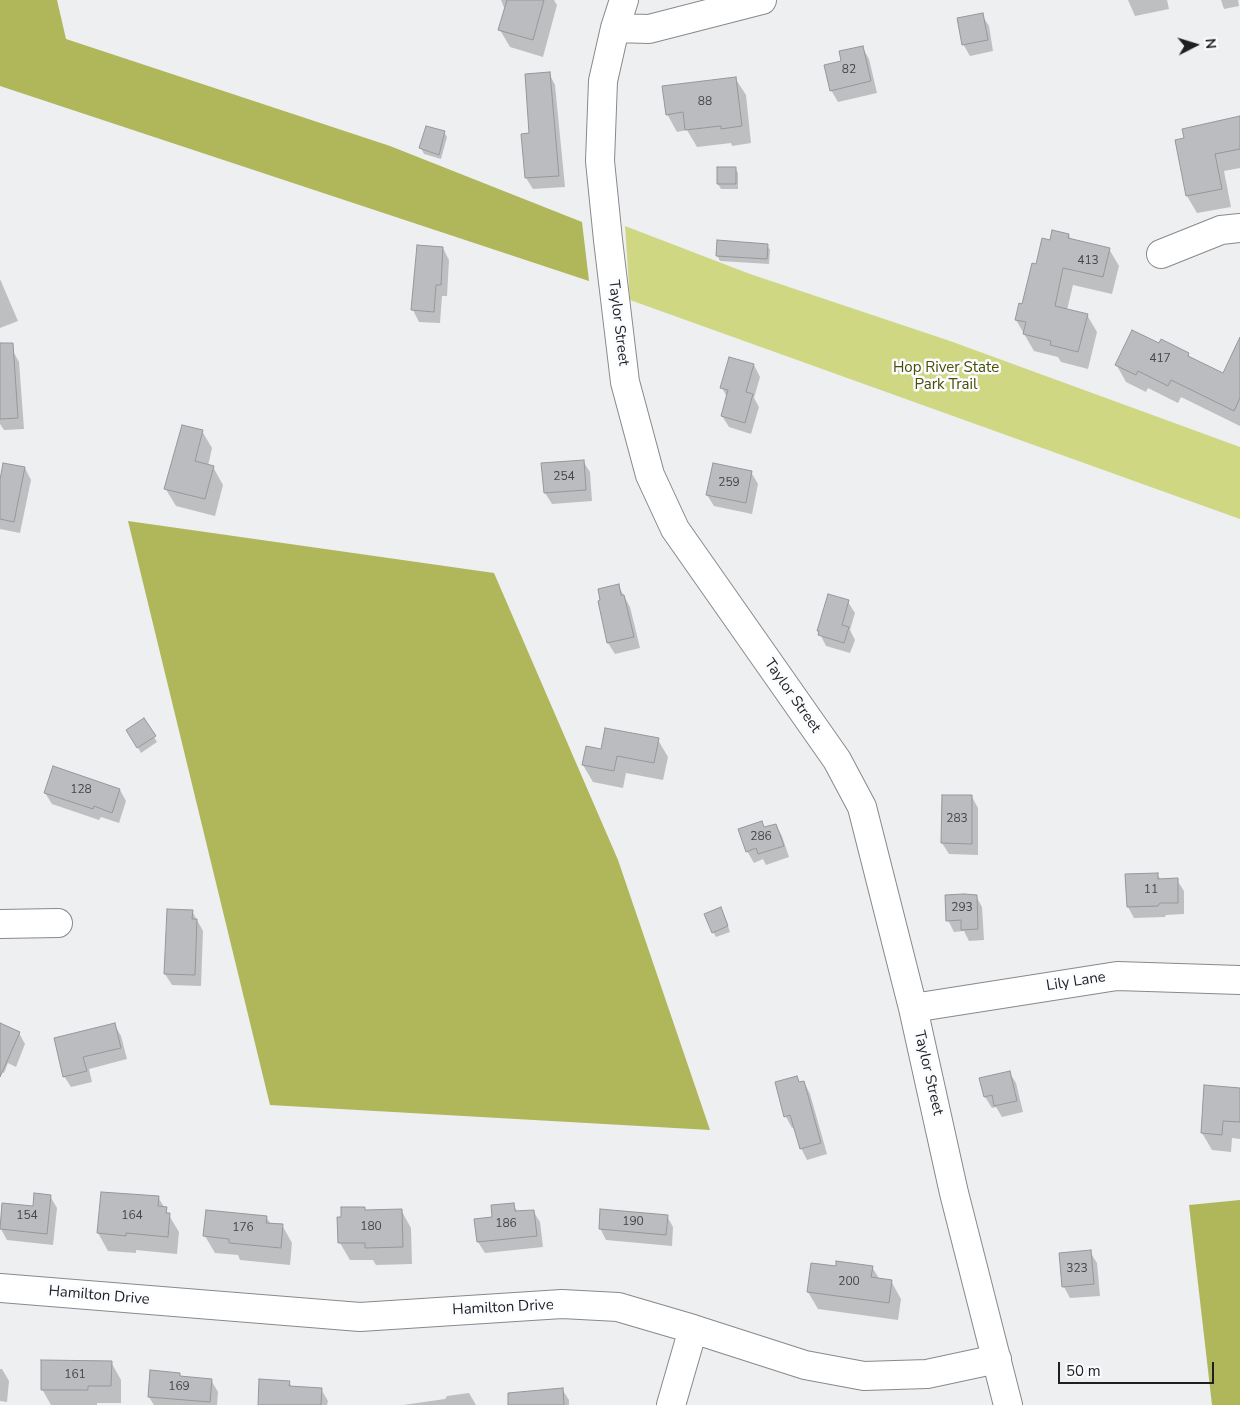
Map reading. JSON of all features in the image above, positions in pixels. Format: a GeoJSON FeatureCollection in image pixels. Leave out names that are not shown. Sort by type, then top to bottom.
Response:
{"type":"FeatureCollection","features":[{"type":"Feature","properties":{"kind":"street","name":"Taylor Street"},"geometry":{"type":"LineString","coordinates":[[624,0],[602,81],[600,161],[625,382],[650,475],[675,529],[837,760],[862,807],[913,1008],[954,1193],[1008,1405]]}},
{"type":"Feature","properties":{"kind":"street"},"geometry":{"type":"LineString","coordinates":[[615,28],[649,29],[762,0]]}},
{"type":"Feature","properties":{"kind":"street"},"geometry":{"type":"LineString","coordinates":[[1161,254],[1220,230],[1240,228]]}},
{"type":"Feature","properties":{"kind":"street"},"geometry":{"type":"LineString","coordinates":[[0,924],[58,923]]}},
{"type":"Feature","properties":{"kind":"street","name":"Lily Lane"},"geometry":{"type":"LineString","coordinates":[[913,1008],[1117,976],[1240,980]]}},
{"type":"Feature","properties":{"kind":"street","name":"Hamilton Drive"},"geometry":{"type":"LineString","coordinates":[[0,1288],[360,1317],[562,1304],[618,1307],[805,1365],[864,1376],[926,1374],[997,1359]]}},
{"type":"Feature","properties":{"kind":"street"},"geometry":{"type":"LineString","coordinates":[[671,1405],[693,1329]]}},
{"type":"Feature","properties":{"kind":"green space"},"geometry":{"type":"Polygon","coordinates":[[[0,0],[57,0],[66,39],[390,146],[582,222],[589,281],[0,86],[0,0]]]}},
{"type":"Feature","properties":{"kind":"green space","name":"Hop River State Park Trail"},"geometry":{"type":"Polygon","coordinates":[[[625,226],[750,274],[950,341],[1240,447],[1240,519],[630,300],[625,226]]]}},
{"type":"Feature","properties":{"kind":"green space"},"geometry":{"type":"Polygon","coordinates":[[[128,521],[494,573],[618,860],[710,1130],[270,1105],[128,521]]]}},
{"type":"Feature","properties":{"kind":"green space"},"geometry":{"type":"Polygon","coordinates":[[[1240,1200],[1240,1405],[1212,1405],[1189,1205],[1240,1200]]]}},
{"type":"Feature","properties":{"kind":"building"},"geometry":{"type":"Polygon","coordinates":[[[507,0],[544,0],[533,40],[498,30],[507,0]]]}},
{"type":"Feature","properties":{"kind":"building"},"geometry":{"type":"Polygon","coordinates":[[[983,13],[988,40],[962,45],[957,18],[983,13]]]}},
{"type":"Feature","properties":{"kind":"building"},"geometry":{"type":"Polygon","coordinates":[[[863,46],[871,81],[830,91],[824,65],[841,61],[839,51],[863,46]]]}},
{"type":"Feature","properties":{"kind":"building"},"geometry":{"type":"Polygon","coordinates":[[[550,72],[559,176],[525,178],[521,134],[529,133],[525,74],[550,72]]]}},
{"type":"Feature","properties":{"kind":"building"},"geometry":{"type":"Polygon","coordinates":[[[736,77],[742,126],[721,129],[721,126],[685,130],[683,112],[666,115],[662,86],[736,77]]]}},
{"type":"Feature","properties":{"kind":"building"},"geometry":{"type":"Polygon","coordinates":[[[1240,116],[1240,149],[1215,154],[1222,189],[1186,196],[1175,140],[1184,138],[1182,129],[1240,116]]]}},
{"type":"Feature","properties":{"kind":"building"},"geometry":{"type":"Polygon","coordinates":[[[426,126],[445,131],[439,155],[419,148],[426,126]]]}},
{"type":"Feature","properties":{"kind":"building"},"geometry":{"type":"Polygon","coordinates":[[[717,167],[736,167],[736,184],[717,184],[717,167]]]}},
{"type":"Feature","properties":{"kind":"building"},"geometry":{"type":"Polygon","coordinates":[[[1052,230],[1069,234],[1068,238],[1110,248],[1103,277],[1063,268],[1055,306],[1088,314],[1078,352],[1050,345],[1051,341],[1023,334],[1026,322],[1015,320],[1019,303],[1022,304],[1032,263],[1036,264],[1042,238],[1050,240],[1052,230]]]}},
{"type":"Feature","properties":{"kind":"building"},"geometry":{"type":"Polygon","coordinates":[[[717,240],[768,244],[767,259],[716,256],[717,240]]]}},
{"type":"Feature","properties":{"kind":"building"},"geometry":{"type":"Polygon","coordinates":[[[417,245],[443,247],[441,285],[436,285],[434,312],[411,310],[417,245]]]}},
{"type":"Feature","properties":{"kind":"building"},"geometry":{"type":"Polygon","coordinates":[[[1132,330],[1159,343],[1161,339],[1189,353],[1188,356],[1223,373],[1240,337],[1240,398],[1234,411],[1171,380],[1168,386],[1138,371],[1136,375],[1115,365],[1132,330]]]}},
{"type":"Feature","properties":{"kind":"building"},"geometry":{"type":"Polygon","coordinates":[[[0,343],[13,343],[18,418],[0,419],[0,343]]]}},
{"type":"Feature","properties":{"kind":"building"},"geometry":{"type":"Polygon","coordinates":[[[729,357],[754,364],[746,392],[753,394],[745,423],[721,416],[728,390],[720,388],[729,357]]]}},
{"type":"Feature","properties":{"kind":"building"},"geometry":{"type":"Polygon","coordinates":[[[182,425],[203,430],[195,461],[214,466],[205,499],[164,489],[182,425]]]}},
{"type":"Feature","properties":{"kind":"building"},"geometry":{"type":"Polygon","coordinates":[[[584,460],[586,490],[544,493],[541,463],[584,460]]]}},
{"type":"Feature","properties":{"kind":"building"},"geometry":{"type":"Polygon","coordinates":[[[3,463],[25,467],[14,522],[0,519],[0,480],[3,463]]]}},
{"type":"Feature","properties":{"kind":"building"},"geometry":{"type":"Polygon","coordinates":[[[713,463],[752,471],[746,503],[706,495],[713,463]]]}},
{"type":"Feature","properties":{"kind":"building"},"geometry":{"type":"Polygon","coordinates":[[[619,584],[621,595],[624,595],[634,637],[607,643],[598,601],[600,600],[598,589],[619,584]]]}},
{"type":"Feature","properties":{"kind":"building"},"geometry":{"type":"Polygon","coordinates":[[[828,594],[849,600],[842,625],[849,627],[844,643],[818,635],[819,631],[817,631],[828,594]]]}},
{"type":"Feature","properties":{"kind":"building"},"geometry":{"type":"Polygon","coordinates":[[[144,718],[156,736],[137,748],[126,730],[144,718]]]}},
{"type":"Feature","properties":{"kind":"building"},"geometry":{"type":"Polygon","coordinates":[[[605,728],[659,738],[654,763],[617,756],[614,771],[582,765],[586,746],[601,749],[605,728]]]}},
{"type":"Feature","properties":{"kind":"building"},"geometry":{"type":"Polygon","coordinates":[[[53,766],[120,789],[112,813],[94,806],[93,809],[44,793],[53,766]]]}},
{"type":"Feature","properties":{"kind":"building"},"geometry":{"type":"Polygon","coordinates":[[[942,795],[972,795],[972,844],[941,843],[942,795]]]}},
{"type":"Feature","properties":{"kind":"building"},"geometry":{"type":"Polygon","coordinates":[[[762,821],[764,827],[776,824],[784,846],[758,854],[756,848],[746,852],[738,829],[762,821]]]}},
{"type":"Feature","properties":{"kind":"building"},"geometry":{"type":"Polygon","coordinates":[[[1158,873],[1158,879],[1178,878],[1178,903],[1127,907],[1125,874],[1158,873]]]}},
{"type":"Feature","properties":{"kind":"building"},"geometry":{"type":"Polygon","coordinates":[[[945,895],[977,895],[978,929],[961,930],[961,920],[946,921],[945,895]]]}},
{"type":"Feature","properties":{"kind":"building"},"geometry":{"type":"Polygon","coordinates":[[[721,907],[728,926],[712,933],[704,914],[721,907]]]}},
{"type":"Feature","properties":{"kind":"building"},"geometry":{"type":"Polygon","coordinates":[[[167,909],[193,910],[192,919],[197,919],[195,975],[164,974],[167,909]]]}},
{"type":"Feature","properties":{"kind":"building"},"geometry":{"type":"Polygon","coordinates":[[[0,1023],[20,1032],[0,1077],[0,1023]]]}},
{"type":"Feature","properties":{"kind":"building"},"geometry":{"type":"Polygon","coordinates":[[[115,1023],[121,1048],[83,1057],[87,1071],[63,1077],[54,1038],[115,1023]]]}},
{"type":"Feature","properties":{"kind":"building"},"geometry":{"type":"Polygon","coordinates":[[[1010,1071],[1017,1101],[994,1106],[992,1095],[984,1097],[979,1078],[1010,1071]]]}},
{"type":"Feature","properties":{"kind":"building"},"geometry":{"type":"Polygon","coordinates":[[[797,1076],[799,1082],[804,1081],[821,1143],[800,1149],[790,1115],[784,1117],[775,1082],[797,1076]]]}},
{"type":"Feature","properties":{"kind":"building"},"geometry":{"type":"Polygon","coordinates":[[[1204,1085],[1240,1088],[1240,1122],[1223,1121],[1222,1135],[1201,1133],[1204,1085]]]}},
{"type":"Feature","properties":{"kind":"building"},"geometry":{"type":"Polygon","coordinates":[[[101,1192],[159,1196],[158,1206],[167,1207],[166,1213],[170,1213],[168,1237],[126,1233],[126,1236],[97,1233],[101,1192]]]}},
{"type":"Feature","properties":{"kind":"building"},"geometry":{"type":"Polygon","coordinates":[[[34,1193],[51,1195],[47,1234],[0,1229],[2,1203],[33,1206],[34,1193]]]}},
{"type":"Feature","properties":{"kind":"building"},"geometry":{"type":"Polygon","coordinates":[[[514,1203],[515,1211],[534,1210],[537,1236],[477,1242],[474,1219],[492,1217],[491,1205],[514,1203]]]}},
{"type":"Feature","properties":{"kind":"building"},"geometry":{"type":"Polygon","coordinates":[[[341,1207],[365,1207],[365,1210],[402,1209],[403,1247],[365,1248],[365,1243],[338,1243],[337,1217],[341,1217],[341,1207]]]}},
{"type":"Feature","properties":{"kind":"building"},"geometry":{"type":"Polygon","coordinates":[[[600,1209],[668,1215],[666,1235],[599,1229],[600,1209]]]}},
{"type":"Feature","properties":{"kind":"building"},"geometry":{"type":"Polygon","coordinates":[[[206,1210],[267,1216],[266,1223],[283,1224],[281,1248],[229,1243],[229,1239],[203,1236],[206,1210]]]}},
{"type":"Feature","properties":{"kind":"building"},"geometry":{"type":"Polygon","coordinates":[[[1091,1250],[1094,1284],[1062,1287],[1059,1253],[1091,1250]]]}},
{"type":"Feature","properties":{"kind":"building"},"geometry":{"type":"Polygon","coordinates":[[[836,1261],[873,1266],[871,1277],[892,1280],[889,1303],[807,1292],[811,1263],[836,1266],[836,1261]]]}},
{"type":"Feature","properties":{"kind":"building"},"geometry":{"type":"Polygon","coordinates":[[[41,1360],[112,1361],[111,1386],[88,1386],[88,1390],[41,1390],[41,1360]]]}},
{"type":"Feature","properties":{"kind":"building"},"geometry":{"type":"Polygon","coordinates":[[[150,1370],[180,1373],[180,1376],[212,1379],[210,1402],[148,1397],[150,1370]]]}},
{"type":"Feature","properties":{"kind":"building"},"geometry":{"type":"Polygon","coordinates":[[[259,1379],[290,1381],[289,1386],[322,1388],[321,1405],[258,1405],[259,1379]]]}},
{"type":"Feature","properties":{"kind":"building"},"geometry":{"type":"Polygon","coordinates":[[[563,1388],[564,1405],[508,1405],[508,1393],[563,1388]]]}}]}
